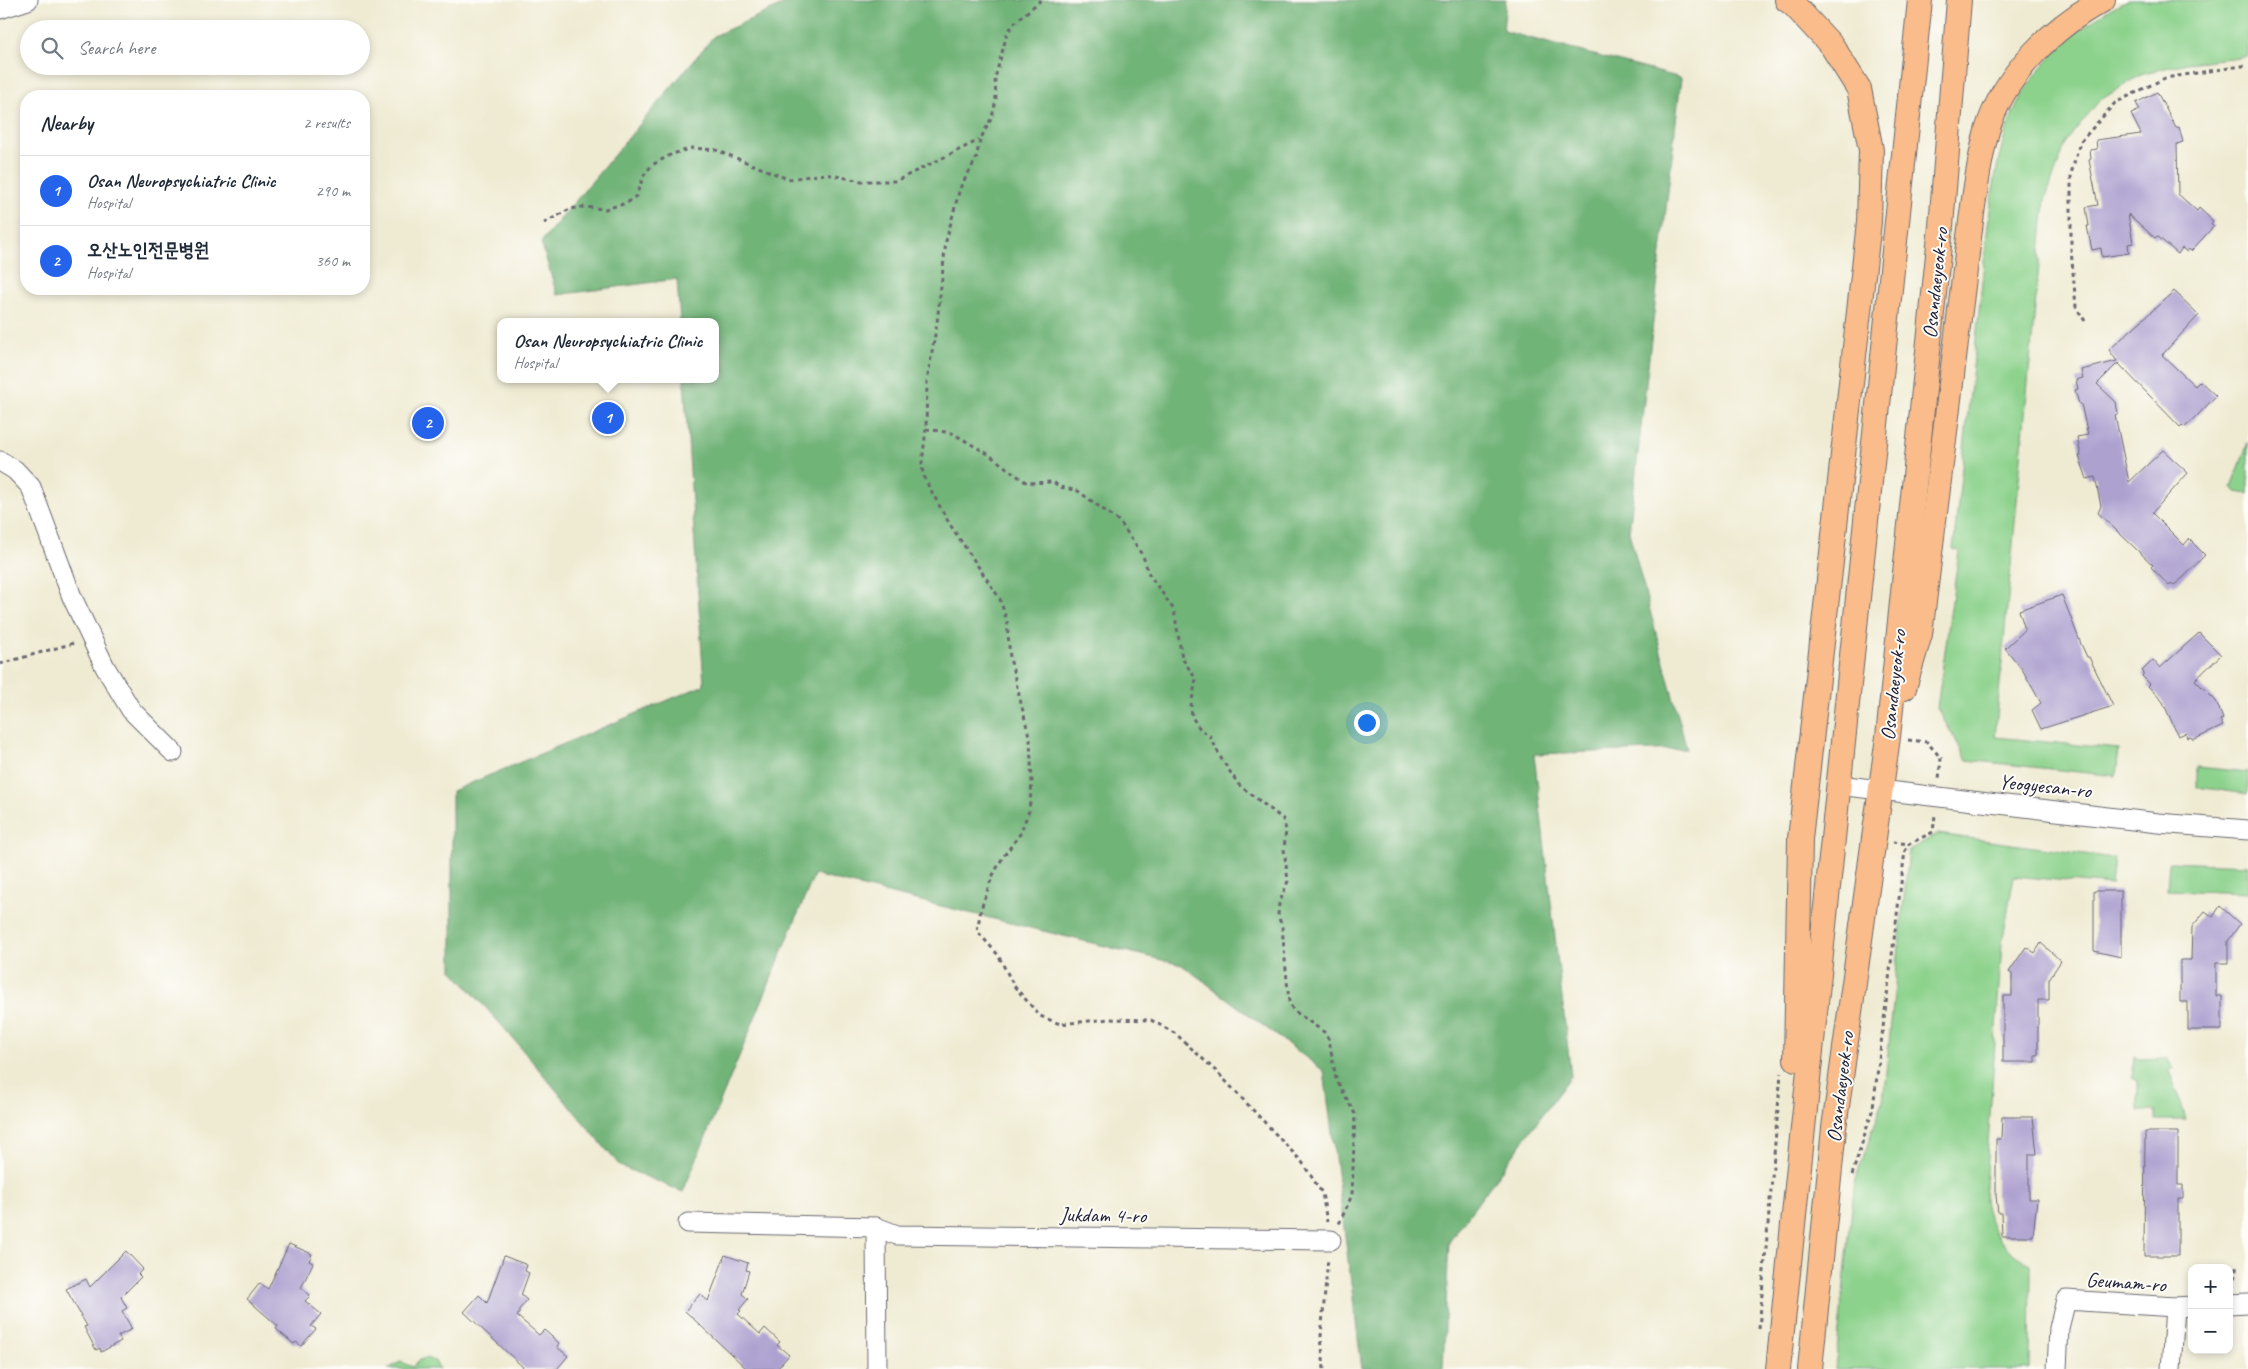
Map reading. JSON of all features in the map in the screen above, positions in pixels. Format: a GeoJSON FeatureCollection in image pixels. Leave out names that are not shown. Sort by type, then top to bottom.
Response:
{"type":"FeatureCollection","features":[{"type":"Feature","properties":{"kind":"main road"},"geometry":{"type":"LineString","coordinates":[[1787,0],[1832,46],[1859,89],[1872,150],[1869,222],[1800,839],[1796,1038],[1797,1185]]}},
{"type":"Feature","properties":{"kind":"main road","name":"Osandaeyeok-ro"},"geometry":{"type":"LineString","coordinates":[[1778,1369],[1920,0]]}},
{"type":"Feature","properties":{"kind":"main road","name":"Osandaeyeok-ro"},"geometry":{"type":"LineString","coordinates":[[1810,1369],[1834,1128],[1888,737],[1941,226],[1959,0]]}},
{"type":"Feature","properties":{"kind":"main road"},"geometry":{"type":"LineString","coordinates":[[1888,737],[1920,634],[1971,220],[1977,176],[1988,128],[2004,93],[2031,55],[2057,29],[2080,12],[2103,0]]}},
{"type":"Feature","properties":{"kind":"street"},"geometry":{"type":"LineString","coordinates":[[0,9],[28,0]]}},
{"type":"Feature","properties":{"kind":"street"},"geometry":{"type":"LineString","coordinates":[[0,460],[15,470],[31,488],[72,597],[105,667],[131,710],[173,752]]}},
{"type":"Feature","properties":{"kind":"street","name":"Yeogyesan-ro"},"geometry":{"type":"LineString","coordinates":[[1838,785],[2158,823],[2248,830]]}},
{"type":"Feature","properties":{"kind":"street","name":"Jukdam 4-ro"},"geometry":{"type":"LineString","coordinates":[[688,1223],[876,1226],[897,1235],[1331,1240]]}},
{"type":"Feature","properties":{"kind":"street"},"geometry":{"type":"LineString","coordinates":[[876,1226],[877,1369]]}},
{"type":"Feature","properties":{"kind":"street","name":"Geumam-ro"},"geometry":{"type":"LineString","coordinates":[[2057,1369],[2059,1328],[2066,1300],[2184,1307]]}},
{"type":"Feature","properties":{"kind":"street"},"geometry":{"type":"LineString","coordinates":[[2233,1304],[2248,1303]]}},
{"type":"Feature","properties":{"kind":"street"},"geometry":{"type":"LineString","coordinates":[[2172,1369],[2184,1307]]}},
{"type":"Feature","properties":{"kind":"path"},"geometry":{"type":"LineString","coordinates":[[1042,0],[1013,24],[1007,34],[995,78],[996,100],[992,117],[980,140],[976,159],[960,188],[946,241],[937,323],[927,381],[926,429],[922,463],[923,476],[949,523],[1000,599],[1007,621],[1010,658],[1030,740],[1032,783],[1029,811],[1020,834],[1003,857],[992,877],[977,930],[998,955],[1014,986],[1040,1016],[1060,1024],[1109,1019],[1151,1020],[1176,1034],[1219,1074],[1302,1162],[1322,1193],[1331,1240],[1321,1336],[1324,1369]]}},
{"type":"Feature","properties":{"kind":"path"},"geometry":{"type":"LineString","coordinates":[[2085,321],[2076,307],[2071,249],[2071,174],[2080,142],[2115,104],[2165,78],[2248,65]]}},
{"type":"Feature","properties":{"kind":"path"},"geometry":{"type":"LineString","coordinates":[[544,222],[570,209],[583,207],[605,209],[627,203],[636,196],[644,175],[652,165],[672,154],[692,148],[716,150],[788,179],[826,174],[861,181],[896,181],[980,140]]}},
{"type":"Feature","properties":{"kind":"path"},"geometry":{"type":"LineString","coordinates":[[926,429],[952,433],[988,454],[1027,483],[1053,482],[1060,487],[1078,491],[1120,522],[1143,556],[1149,574],[1174,610],[1182,658],[1196,679],[1191,706],[1192,717],[1200,729],[1210,736],[1222,760],[1239,785],[1283,819],[1286,830],[1284,849],[1288,881],[1279,904],[1278,915],[1282,927],[1289,1002],[1293,1010],[1324,1032],[1329,1040],[1336,1079],[1355,1114],[1352,1195],[1331,1240]]}},
{"type":"Feature","properties":{"kind":"path"},"geometry":{"type":"LineString","coordinates":[[0,664],[91,638]]}},
{"type":"Feature","properties":{"kind":"path"},"geometry":{"type":"LineString","coordinates":[[1927,742],[1941,758]]}},
{"type":"Feature","properties":{"kind":"path"},"geometry":{"type":"LineString","coordinates":[[1850,1185],[1873,1108],[1905,851],[1909,844],[1933,832]]}},
{"type":"Feature","properties":{"kind":"path"},"geometry":{"type":"LineString","coordinates":[[1759,1330],[1782,1068]]}},
{"type":"Feature","properties":{"kind":"green space"},"geometry":{"type":"Polygon","coordinates":[[[793,0],[1506,0],[1503,31],[1681,78],[1629,532],[1687,749],[1534,754],[1571,1076],[1449,1242],[1443,1369],[1362,1369],[1324,1071],[1182,965],[814,875],[683,1192],[620,1166],[504,1028],[452,970],[452,791],[704,685],[684,383],[719,383],[719,318],[680,318],[677,279],[557,295],[541,242],[714,36],[793,0]]]}},
{"type":"Feature","properties":{"kind":"green space"},"geometry":{"type":"Polygon","coordinates":[[[2127,0],[2248,0],[2248,56],[2187,63],[2144,73],[2099,101],[2067,140],[2045,200],[1995,737],[2119,749],[2116,776],[1967,760],[1937,708],[1959,551],[1953,550],[1991,199],[1996,172],[2009,123],[2018,102],[2039,71],[2080,30],[2111,8],[2127,0]]]}},
{"type":"Feature","properties":{"kind":"green space"},"geometry":{"type":"Polygon","coordinates":[[[2248,442],[2248,494],[2236,492],[2232,487],[2248,442]]]}},
{"type":"Feature","properties":{"kind":"green space"},"geometry":{"type":"Polygon","coordinates":[[[2197,767],[2248,772],[2248,794],[2197,787],[2197,767]]]}},
{"type":"Feature","properties":{"kind":"green space"},"geometry":{"type":"Polygon","coordinates":[[[1938,834],[2114,858],[2111,885],[2014,876],[2002,943],[1984,1201],[1990,1222],[1999,1239],[2013,1253],[2031,1264],[2030,1369],[1835,1369],[1855,1180],[1883,1101],[1909,850],[1938,834]]]}},
{"type":"Feature","properties":{"kind":"green space"},"geometry":{"type":"Polygon","coordinates":[[[2169,862],[2248,865],[2248,893],[2167,890],[2169,862]]]}},
{"type":"Feature","properties":{"kind":"green space"},"geometry":{"type":"Polygon","coordinates":[[[2134,1057],[2137,1059],[2167,1058],[2174,1070],[2171,1069],[2169,1072],[2186,1120],[2156,1120],[2156,1111],[2138,1111],[2138,1081],[2132,1078],[2134,1057]]]}},
{"type":"Feature","properties":{"kind":"green space"},"geometry":{"type":"Polygon","coordinates":[[[425,1358],[435,1361],[439,1369],[388,1369],[400,1362],[413,1367],[418,1361],[425,1358]]]}},
{"type":"Feature","properties":{"kind":"building"},"geometry":{"type":"Polygon","coordinates":[[[2157,92],[2176,128],[2179,127],[2183,142],[2177,144],[2178,194],[2197,211],[2199,208],[2213,221],[2211,224],[2214,226],[2191,251],[2189,249],[2187,252],[2182,248],[2178,254],[2157,236],[2155,238],[2128,214],[2133,243],[2128,244],[2129,253],[2102,257],[2101,248],[2092,250],[2087,226],[2089,226],[2086,207],[2098,205],[2089,160],[2091,159],[2090,150],[2097,149],[2096,140],[2141,134],[2131,114],[2140,110],[2136,103],[2157,92]]]}},
{"type":"Feature","properties":{"kind":"building"},"geometry":{"type":"Polygon","coordinates":[[[2174,291],[2199,315],[2162,355],[2195,386],[2200,381],[2216,396],[2185,427],[2182,425],[2180,427],[2118,363],[2097,384],[2116,402],[2118,414],[2115,415],[2129,482],[2163,450],[2188,473],[2152,513],[2184,545],[2189,539],[2205,555],[2183,578],[2174,585],[2171,583],[2169,586],[2151,567],[2153,565],[2098,513],[2101,506],[2095,477],[2087,479],[2079,456],[2081,456],[2077,437],[2088,435],[2081,404],[2079,404],[2075,390],[2078,389],[2076,380],[2083,378],[2081,370],[2117,361],[2109,350],[2174,291]]]}},
{"type":"Feature","properties":{"kind":"building"},"geometry":{"type":"Polygon","coordinates":[[[2062,595],[2081,644],[2113,706],[2041,729],[2032,710],[2041,703],[2022,669],[2005,648],[2025,630],[2019,610],[2062,595]]]}},
{"type":"Feature","properties":{"kind":"building"},"geometry":{"type":"Polygon","coordinates":[[[2199,633],[2221,655],[2195,680],[2216,701],[2223,719],[2220,720],[2223,726],[2193,740],[2191,737],[2188,738],[2186,733],[2178,736],[2163,702],[2148,686],[2150,684],[2142,676],[2144,673],[2142,671],[2153,660],[2160,668],[2199,633]]]}},
{"type":"Feature","properties":{"kind":"building"},"geometry":{"type":"Polygon","coordinates":[[[2094,891],[2121,891],[2121,957],[2094,951],[2094,891]]]}},
{"type":"Feature","properties":{"kind":"building"},"geometry":{"type":"Polygon","coordinates":[[[2220,906],[2240,924],[2228,941],[2228,963],[2216,963],[2216,996],[2222,996],[2222,1030],[2188,1030],[2188,1002],[2180,1002],[2180,960],[2191,960],[2192,927],[2205,911],[2213,917],[2220,906]]]}},
{"type":"Feature","properties":{"kind":"building"},"geometry":{"type":"Polygon","coordinates":[[[2041,943],[2061,961],[2049,979],[2049,1000],[2038,1000],[2038,1055],[2035,1055],[2035,1062],[2003,1062],[2003,996],[2012,996],[2012,974],[2009,972],[2026,947],[2035,953],[2041,943]]]}},
{"type":"Feature","properties":{"kind":"building"},"geometry":{"type":"Polygon","coordinates":[[[2002,1117],[2033,1117],[2037,1154],[2029,1154],[2029,1199],[2037,1199],[2033,1236],[2002,1236],[2001,1213],[1998,1213],[1996,1196],[1996,1139],[2001,1139],[2002,1117]]]}},
{"type":"Feature","properties":{"kind":"building"},"geometry":{"type":"Polygon","coordinates":[[[2145,1132],[2178,1132],[2178,1185],[2183,1185],[2183,1199],[2178,1199],[2178,1256],[2144,1256],[2145,1132]]]}},
{"type":"Feature","properties":{"kind":"building"},"geometry":{"type":"Polygon","coordinates":[[[289,1244],[312,1254],[309,1261],[313,1263],[301,1288],[310,1296],[305,1301],[321,1314],[311,1326],[316,1329],[301,1346],[296,1342],[294,1344],[276,1329],[278,1326],[247,1299],[260,1283],[268,1289],[289,1244]]]}},
{"type":"Feature","properties":{"kind":"building"},"geometry":{"type":"Polygon","coordinates":[[[126,1251],[143,1269],[138,1274],[141,1277],[121,1297],[127,1308],[122,1311],[132,1329],[118,1336],[121,1341],[101,1352],[100,1348],[96,1350],[84,1327],[87,1326],[66,1289],[86,1279],[90,1287],[126,1251]]]}},
{"type":"Feature","properties":{"kind":"building"},"geometry":{"type":"Polygon","coordinates":[[[725,1255],[748,1263],[746,1270],[749,1271],[742,1294],[748,1299],[738,1314],[760,1334],[765,1328],[780,1342],[777,1345],[789,1355],[777,1369],[747,1369],[685,1311],[700,1294],[708,1301],[725,1255]]]}},
{"type":"Feature","properties":{"kind":"building"},"geometry":{"type":"Polygon","coordinates":[[[504,1256],[527,1265],[525,1271],[529,1273],[521,1295],[527,1300],[518,1311],[520,1312],[517,1316],[539,1335],[544,1330],[559,1343],[557,1347],[568,1356],[557,1369],[525,1369],[464,1312],[479,1295],[487,1303],[504,1256]]]}},
{"type":"Feature","properties":{"kind":"place","name":"Osan Neuropsychiatric Clinic"},"geometry":{"type":"Point","coordinates":[608,418]}},
{"type":"Feature","properties":{"kind":"place","name":"오산노인전문병원"},"geometry":{"type":"Point","coordinates":[428,423]}}]}
